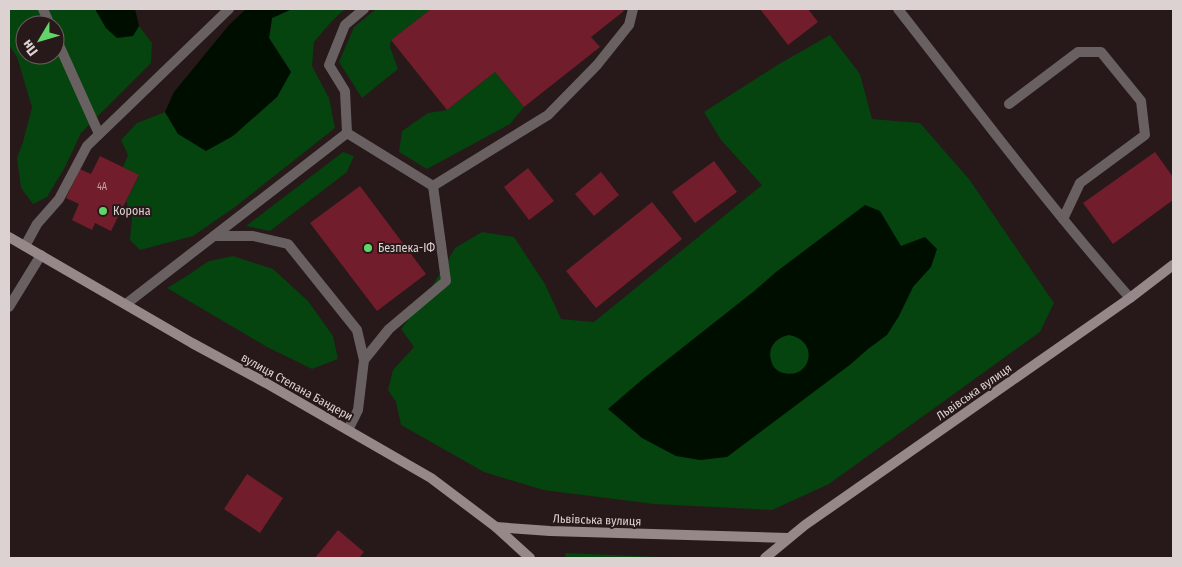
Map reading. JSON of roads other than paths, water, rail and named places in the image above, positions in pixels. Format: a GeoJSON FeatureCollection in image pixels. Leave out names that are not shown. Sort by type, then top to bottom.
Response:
{"type":"FeatureCollection","features":[{"type":"Feature","properties":{"kind":"street"},"geometry":{"type":"LineString","coordinates":[[25,246],[37,224],[59,198],[87,146],[229,9]]}},
{"type":"Feature","properties":{"kind":"street"},"geometry":{"type":"LineString","coordinates":[[347,132],[344,91],[329,65],[345,25],[364,9]]}},
{"type":"Feature","properties":{"kind":"street"},"geometry":{"type":"LineString","coordinates":[[433,186],[548,115],[598,65],[629,25],[633,9]]}},
{"type":"Feature","properties":{"kind":"street"},"geometry":{"type":"LineString","coordinates":[[898,9],[1063,220],[1130,298]]}},
{"type":"Feature","properties":{"kind":"street"},"geometry":{"type":"LineString","coordinates":[[1009,104],[1078,52],[1101,52],[1141,101],[1145,135],[1080,183],[1063,220]]}},
{"type":"Feature","properties":{"kind":"street"},"geometry":{"type":"LineString","coordinates":[[65,58],[99,134]]}},
{"type":"Feature","properties":{"kind":"street"},"geometry":{"type":"LineString","coordinates":[[347,132],[433,186]]}},
{"type":"Feature","properties":{"kind":"street"},"geometry":{"type":"LineString","coordinates":[[126,304],[347,132]]}},
{"type":"Feature","properties":{"kind":"street"},"geometry":{"type":"LineString","coordinates":[[364,360],[388,329],[446,281],[433,186]]}},
{"type":"Feature","properties":{"kind":"street"},"geometry":{"type":"LineString","coordinates":[[214,236],[253,236],[288,244],[357,330],[364,360],[358,410],[348,430]]}},
{"type":"Feature","properties":{"kind":"street","name":"вулиця Степана Бандери"},"geometry":{"type":"LineString","coordinates":[[9,237],[431,478],[496,527],[530,558]]}},
{"type":"Feature","properties":{"kind":"street"},"geometry":{"type":"LineString","coordinates":[[9,307],[41,255]]}},
{"type":"Feature","properties":{"kind":"street","name":"Львівська вулиця"},"geometry":{"type":"LineString","coordinates":[[765,558],[788,538],[1130,298],[1173,264]]}},
{"type":"Feature","properties":{"kind":"street","name":"Львівська вулиця"},"geometry":{"type":"LineString","coordinates":[[496,527],[550,531],[788,538]]}},
{"type":"Feature","properties":{"kind":"place","name":"Корона"},"geometry":{"type":"Point","coordinates":[103,211]}},
{"type":"Feature","properties":{"kind":"place","name":"Безпека-ІФ"},"geometry":{"type":"Point","coordinates":[368,248]}}]}
